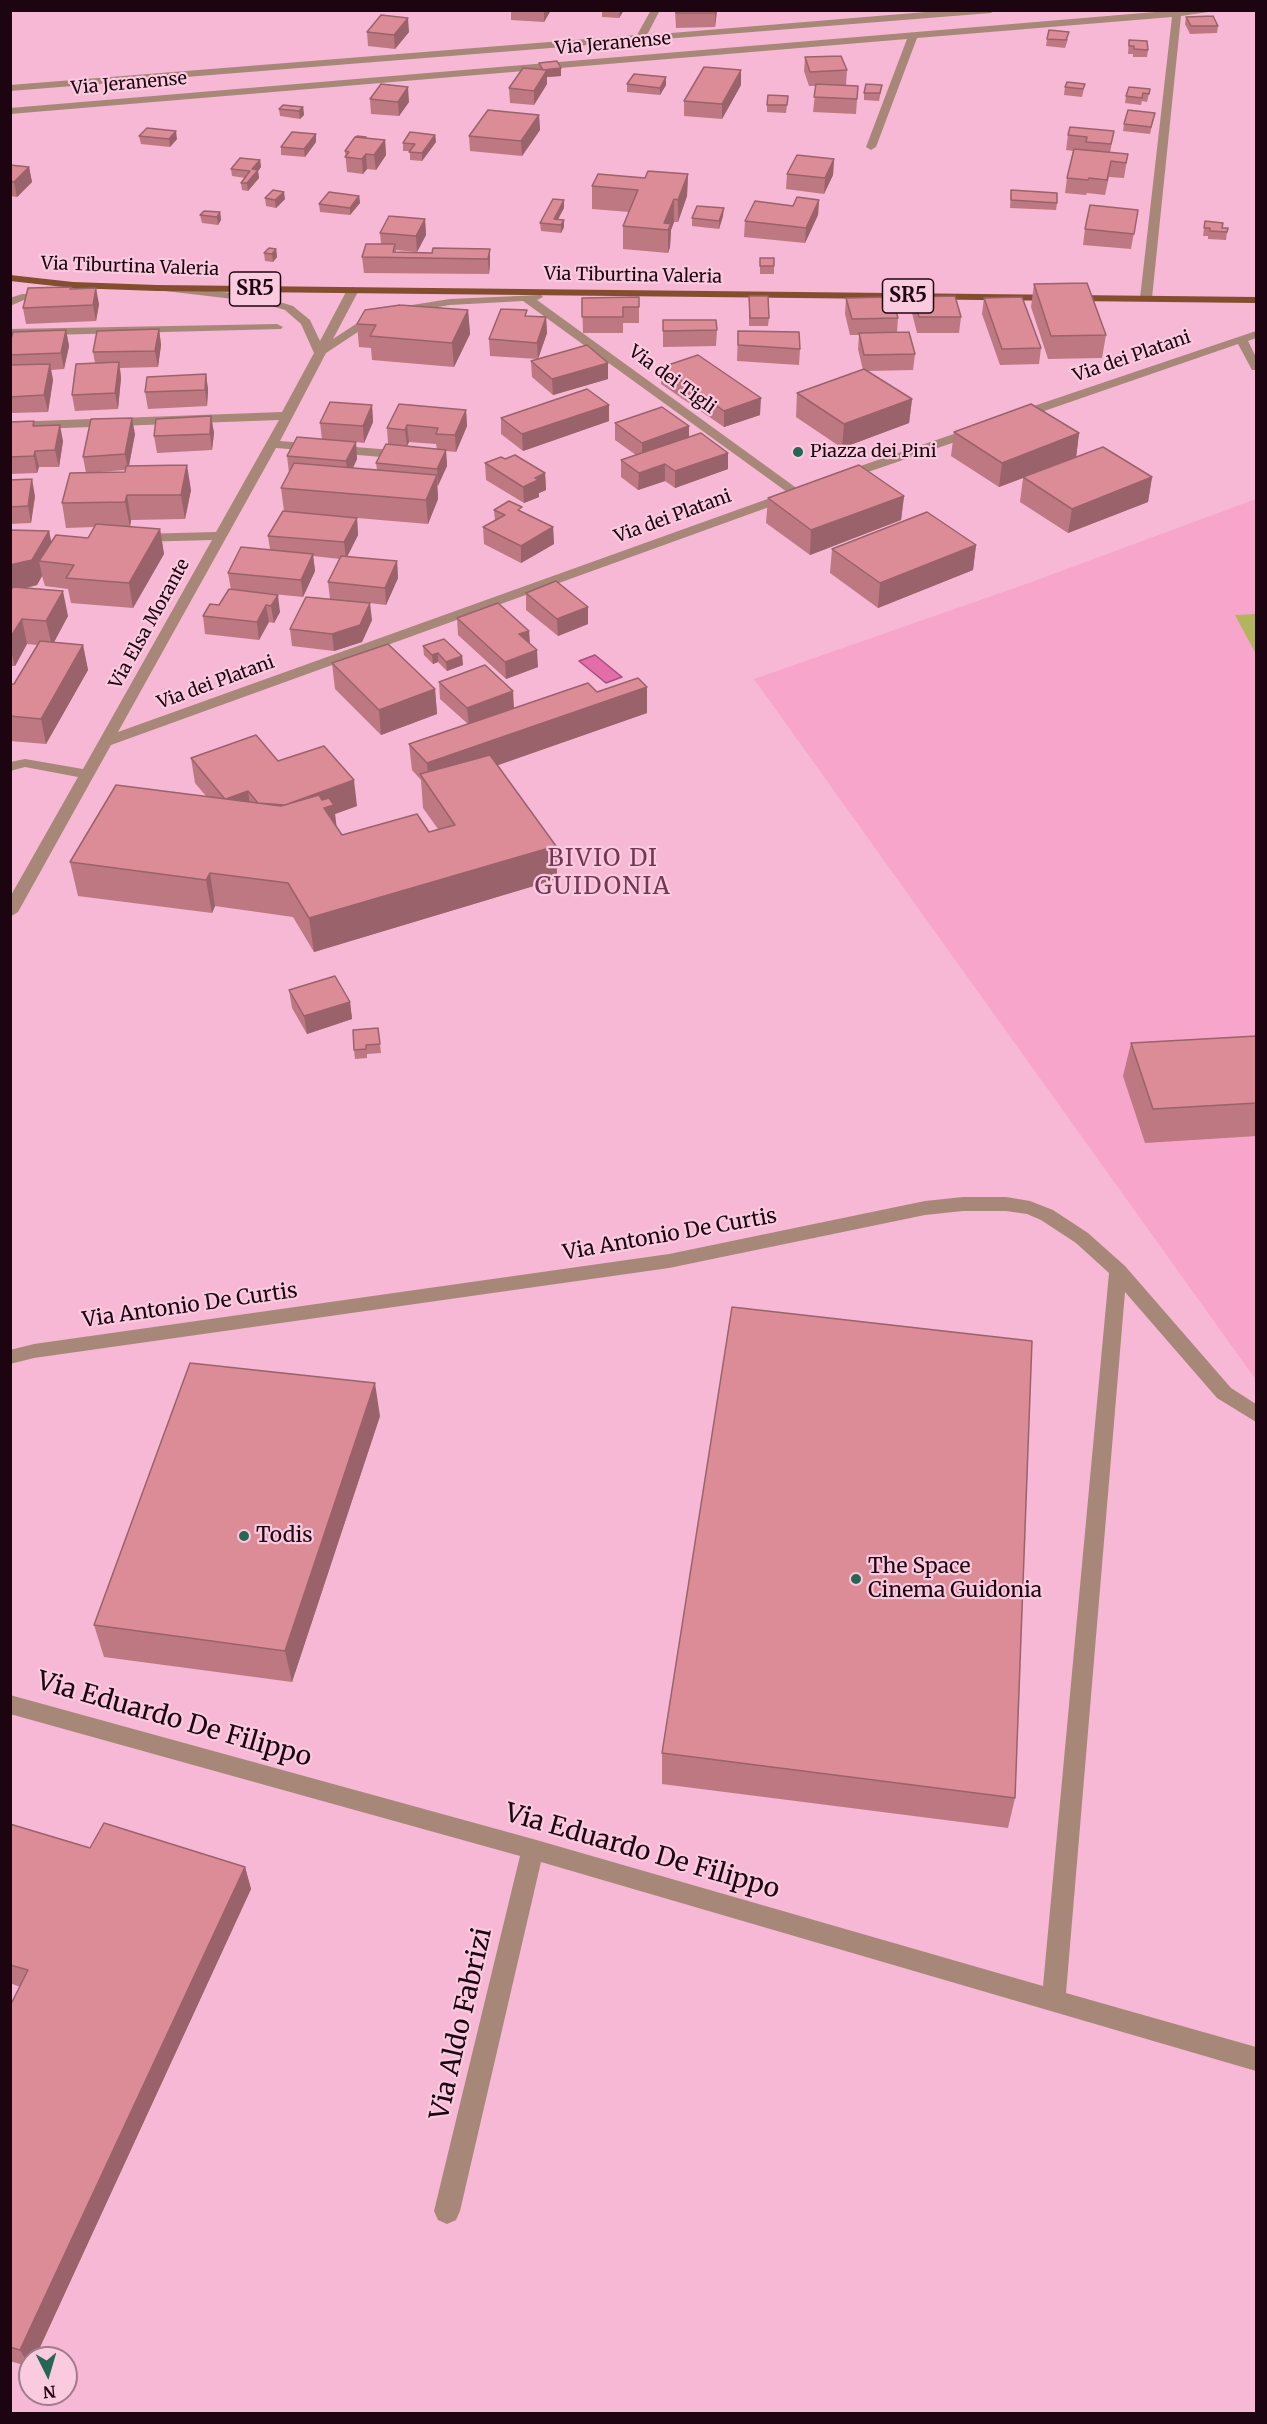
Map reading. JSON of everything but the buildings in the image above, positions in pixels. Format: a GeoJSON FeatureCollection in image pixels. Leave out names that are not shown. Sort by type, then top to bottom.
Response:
{"type":"FeatureCollection","features":[{"type":"Feature","properties":{"kind":"main road","name":"Via Tiburtina Valeria"},"geometry":{"type":"LineString","coordinates":[[10,278],[92,286],[157,288],[1257,300]]}},
{"type":"Feature","properties":{"kind":"street"},"geometry":{"type":"LineString","coordinates":[[640,38],[656,10]]}},
{"type":"Feature","properties":{"kind":"street","name":"Via Jeranense"},"geometry":{"type":"LineString","coordinates":[[10,88],[991,10]]}},
{"type":"Feature","properties":{"kind":"street","name":"Via Jeranense"},"geometry":{"type":"LineString","coordinates":[[10,111],[1218,10]]}},
{"type":"Feature","properties":{"kind":"street"},"geometry":{"type":"LineString","coordinates":[[1146,298],[1177,14]]}},
{"type":"Feature","properties":{"kind":"street"},"geometry":{"type":"LineString","coordinates":[[871,147],[913,36]]}},
{"type":"Feature","properties":{"kind":"street"},"geometry":{"type":"LineString","coordinates":[[387,58],[392,79]]}},
{"type":"Feature","properties":{"kind":"street"},"geometry":{"type":"LineString","coordinates":[[10,303],[22,297],[62,297],[86,293],[92,286]]}},
{"type":"Feature","properties":{"kind":"street"},"geometry":{"type":"LineString","coordinates":[[157,288],[245,296],[281,304],[306,322],[320,353]]}},
{"type":"Feature","properties":{"kind":"street","name":"Via Elsa Morante"},"geometry":{"type":"LineString","coordinates":[[10,912],[272,444],[353,290]]}},
{"type":"Feature","properties":{"kind":"street","name":"Via Elsa Morante"},"geometry":{"type":"LineString","coordinates":[[320,353],[359,325],[396,312],[450,302],[559,293]]}},
{"type":"Feature","properties":{"kind":"street","name":"Via dei Tigli"},"geometry":{"type":"LineString","coordinates":[[525,297],[801,490]]}},
{"type":"Feature","properties":{"kind":"street"},"geometry":{"type":"LineString","coordinates":[[10,333],[277,327]]}},
{"type":"Feature","properties":{"kind":"street","name":"Via dei Platani"},"geometry":{"type":"LineString","coordinates":[[1009,419],[1257,334]]}},
{"type":"Feature","properties":{"kind":"street"},"geometry":{"type":"LineString","coordinates":[[1241,339],[1257,367]]}},
{"type":"Feature","properties":{"kind":"street"},"geometry":{"type":"LineString","coordinates":[[10,426],[287,416]]}},
{"type":"Feature","properties":{"kind":"street"},"geometry":{"type":"LineString","coordinates":[[824,483],[987,427]]}},
{"type":"Feature","properties":{"kind":"street"},"geometry":{"type":"LineString","coordinates":[[272,444],[413,455]]}},
{"type":"Feature","properties":{"kind":"street","name":"Via dei Platani"},"geometry":{"type":"LineString","coordinates":[[105,742],[801,490]]}},
{"type":"Feature","properties":{"kind":"street"},"geometry":{"type":"LineString","coordinates":[[127,539],[220,536]]}},
{"type":"Feature","properties":{"kind":"street"},"geometry":{"type":"LineString","coordinates":[[15,764],[88,774]]}},
{"type":"Feature","properties":{"kind":"street","name":"Via Antonio De Curtis"},"geometry":{"type":"LineString","coordinates":[[10,1357],[46,1349],[669,1262],[925,1208],[963,1204],[1006,1204],[1030,1208],[1047,1215],[1082,1238],[1118,1271],[1224,1393],[1257,1414]]}},
{"type":"Feature","properties":{"kind":"street"},"geometry":{"type":"LineString","coordinates":[[1054,2000],[1118,1271]]}},
{"type":"Feature","properties":{"kind":"street","name":"Via Eduardo De Filippo"},"geometry":{"type":"LineString","coordinates":[[10,1704],[533,1850],[1257,2059]]}},
{"type":"Feature","properties":{"kind":"street","name":"Via Aldo Fabrizi"},"geometry":{"type":"LineString","coordinates":[[447,2211],[533,1850]]}},
{"type":"Feature","properties":{"kind":"shaded area"},"geometry":{"type":"Polygon","coordinates":[[[1256,499],[1256,1380],[754,679],[1026,584],[1256,499]]]}},
{"type":"Feature","properties":{"kind":"shaded area"},"geometry":{"type":"Polygon","coordinates":[[[595,655],[622,677],[606,683],[579,661],[595,655]]]}},
{"type":"Feature","properties":{"kind":"green space"},"geometry":{"type":"Polygon","coordinates":[[[1256,614],[1256,654],[1235,615],[1256,614]]]}},
{"type":"Feature","properties":{"kind":"place","name":"Piazza dei Pini"},"geometry":{"type":"Point","coordinates":[798,452]}},
{"type":"Feature","properties":{"kind":"place","name":"Todis"},"geometry":{"type":"Point","coordinates":[244,1536]}},
{"type":"Feature","properties":{"kind":"place","name":"The Space Cinema Guidonia"},"geometry":{"type":"Point","coordinates":[856,1579]}},
{"type":"Feature","properties":{"kind":"district","name":"BIVIO DI GUIDONIA"},"geometry":{"type":"Point","coordinates":[603,873]}}]}
